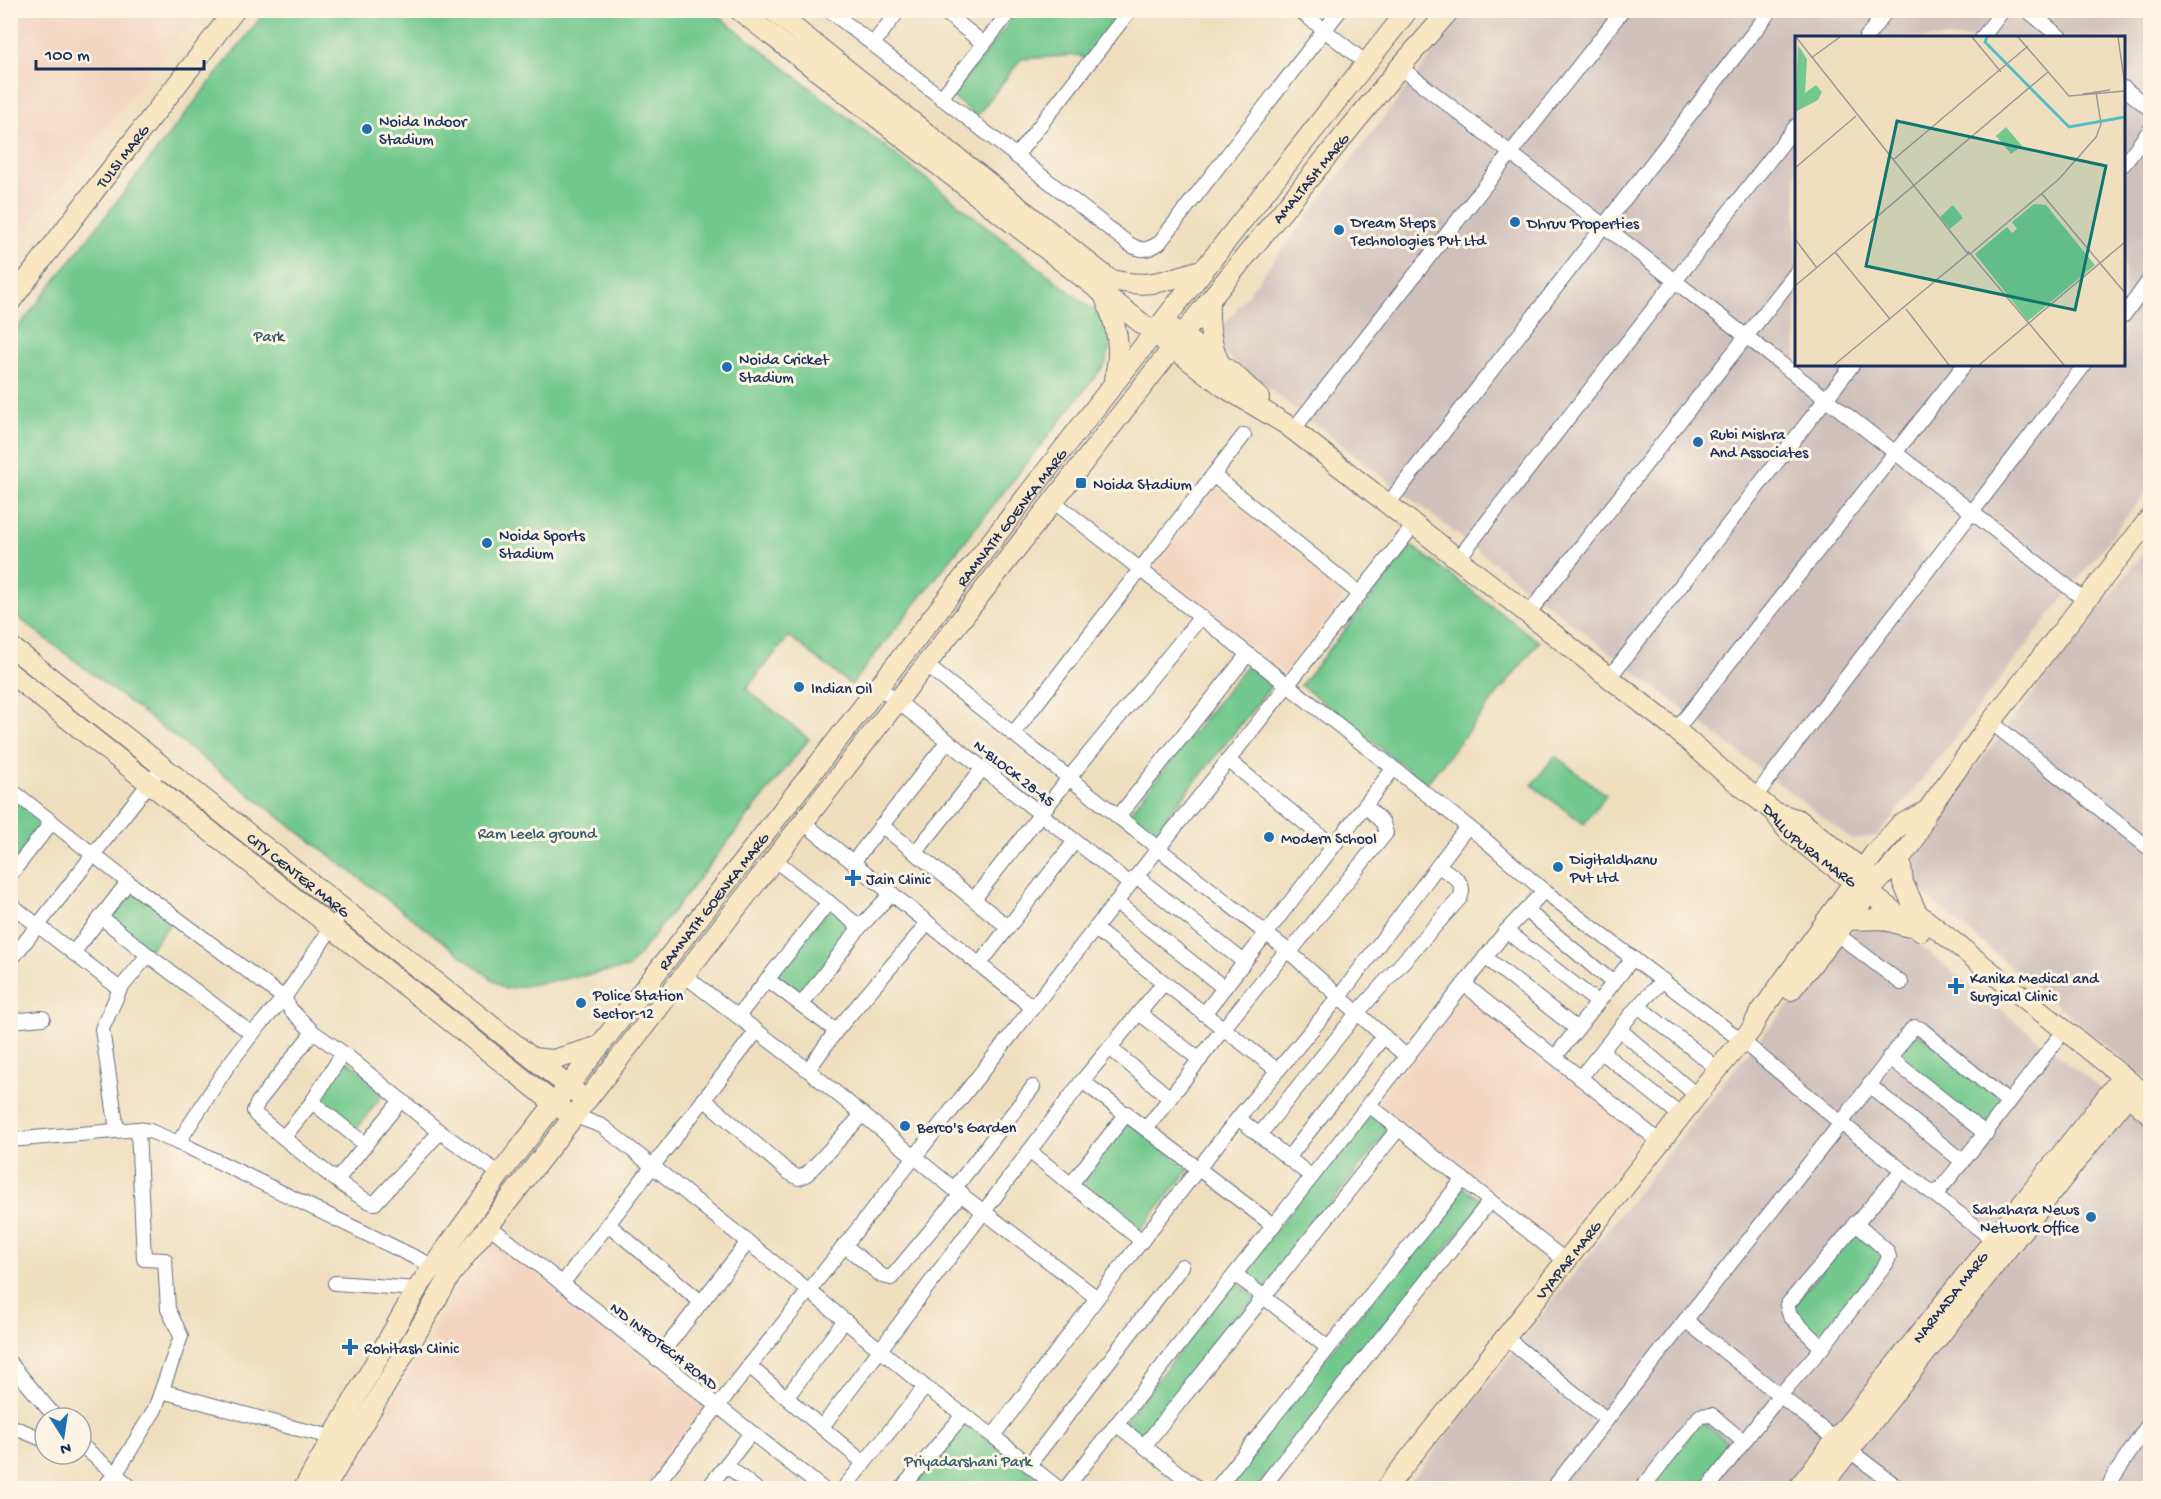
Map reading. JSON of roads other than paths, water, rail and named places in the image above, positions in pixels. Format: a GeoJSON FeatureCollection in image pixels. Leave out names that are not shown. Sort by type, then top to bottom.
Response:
{"type":"FeatureCollection","features":[{"type":"Feature","properties":{"kind":"street","name":"TULSI MARG"},"geometry":{"type":"LineString","coordinates":[[10,302],[94,182],[221,10]]}},
{"type":"Feature","properties":{"kind":"street","name":"TULSI MARG"},"geometry":{"type":"LineString","coordinates":[[10,282],[236,10]]}},
{"type":"Feature","properties":{"kind":"street"},"geometry":{"type":"LineString","coordinates":[[739,10],[1104,294],[1158,327],[1177,342],[1220,364],[1236,376],[1290,427]]}},
{"type":"Feature","properties":{"kind":"street"},"geometry":{"type":"LineString","coordinates":[[829,10],[1129,244],[1140,250],[1149,249],[1158,243],[1340,10]]}},
{"type":"Feature","properties":{"kind":"street"},"geometry":{"type":"LineString","coordinates":[[873,44],[899,10]]}},
{"type":"Feature","properties":{"kind":"street"},"geometry":{"type":"LineString","coordinates":[[942,10],[984,44]]}},
{"type":"Feature","properties":{"kind":"street"},"geometry":{"type":"LineString","coordinates":[[941,98],[1011,10]]}},
{"type":"Feature","properties":{"kind":"street"},"geometry":{"type":"LineString","coordinates":[[1016,156],[1130,10]]}},
{"type":"Feature","properties":{"kind":"street"},"geometry":{"type":"LineString","coordinates":[[1299,10],[1366,63]]}},
{"type":"Feature","properties":{"kind":"street","name":"AMALTASH MARG"},"geometry":{"type":"LineString","coordinates":[[1158,327],[1408,10]]}},
{"type":"Feature","properties":{"kind":"street","name":"AMALTASH MARG"},"geometry":{"type":"LineString","coordinates":[[1177,342],[1400,67],[1450,10]]}},
{"type":"Feature","properties":{"kind":"street"},"geometry":{"type":"LineString","coordinates":[[1290,427],[1623,10]]}},
{"type":"Feature","properties":{"kind":"street"},"geometry":{"type":"LineString","coordinates":[[1388,504],[1771,10]]}},
{"type":"Feature","properties":{"kind":"street"},"geometry":{"type":"LineString","coordinates":[[1868,36],[1887,10]]}},
{"type":"Feature","properties":{"kind":"street"},"geometry":{"type":"LineString","coordinates":[[1984,36],[2003,10]]}},
{"type":"Feature","properties":{"kind":"street"},"geometry":{"type":"LineString","coordinates":[[2027,10],[2059,36]]}},
{"type":"Feature","properties":{"kind":"street"},"geometry":{"type":"LineString","coordinates":[[761,27],[773,11],[1109,279],[1129,285],[1158,283],[1204,269]]}},
{"type":"Feature","properties":{"kind":"street"},"geometry":{"type":"LineString","coordinates":[[1400,67],[2086,601]]}},
{"type":"Feature","properties":{"kind":"street"},"geometry":{"type":"LineString","coordinates":[[2125,89],[2151,109]]}},
{"type":"Feature","properties":{"kind":"street"},"geometry":{"type":"LineString","coordinates":[[1458,559],[1795,129]]}},
{"type":"Feature","properties":{"kind":"street"},"geometry":{"type":"LineString","coordinates":[[2125,163],[2151,130]]}},
{"type":"Feature","properties":{"kind":"street"},"geometry":{"type":"LineString","coordinates":[[1527,614],[1795,275]]}},
{"type":"Feature","properties":{"kind":"street"},"geometry":{"type":"LineString","coordinates":[[2125,314],[2151,279]]}},
{"type":"Feature","properties":{"kind":"street"},"geometry":{"type":"LineString","coordinates":[[1104,294],[1114,318],[1119,348],[1119,364],[1113,385]]}},
{"type":"Feature","properties":{"kind":"street"},"geometry":{"type":"LineString","coordinates":[[1209,301],[1210,336],[1220,364]]}},
{"type":"Feature","properties":{"kind":"street","name":"RAMNATH GOENKA MARG"},"geometry":{"type":"LineString","coordinates":[[304,1488],[432,1266],[500,1174],[1158,327]]}},
{"type":"Feature","properties":{"kind":"street"},"geometry":{"type":"LineString","coordinates":[[1177,342],[1200,369],[1224,387],[1290,427]]}},
{"type":"Feature","properties":{"kind":"street","name":"RAMNATH GOENKA MARG"},"geometry":{"type":"LineString","coordinates":[[325,1488],[452,1274],[1177,342]]}},
{"type":"Feature","properties":{"kind":"street"},"geometry":{"type":"LineString","coordinates":[[1608,678],[1851,366]]}},
{"type":"Feature","properties":{"kind":"street"},"geometry":{"type":"LineString","coordinates":[[1676,730],[1963,366]]}},
{"type":"Feature","properties":{"kind":"street"},"geometry":{"type":"LineString","coordinates":[[1755,796],[2083,366]]}},
{"type":"Feature","properties":{"kind":"street"},"geometry":{"type":"LineString","coordinates":[[1149,378],[1161,372],[1187,368],[1200,369]]}},
{"type":"Feature","properties":{"kind":"street","name":"DALLUPURA MARG"},"geometry":{"type":"LineString","coordinates":[[1290,427],[1676,730],[1774,812],[1788,831],[1867,876],[1919,922]]}},
{"type":"Feature","properties":{"kind":"street"},"geometry":{"type":"LineString","coordinates":[[1013,734],[1244,435]]}},
{"type":"Feature","properties":{"kind":"street"},"geometry":{"type":"LineString","coordinates":[[1213,475],[1360,594]]}},
{"type":"Feature","properties":{"kind":"street"},"geometry":{"type":"LineString","coordinates":[[1053,501],[1467,827],[1544,891],[1663,980],[1747,1035],[1841,1123],[2000,1245]]}},
{"type":"Feature","properties":{"kind":"street"},"geometry":{"type":"LineString","coordinates":[[1867,876],[1900,857],[1917,836],[1927,811],[1991,722],[2151,518]]}},
{"type":"Feature","properties":{"kind":"street"},"geometry":{"type":"LineString","coordinates":[[653,1488],[1414,525]]}},
{"type":"Feature","properties":{"kind":"street"},"geometry":{"type":"LineString","coordinates":[[974,899],[1069,778],[1200,618]]}},
{"type":"Feature","properties":{"kind":"street","name":"CITY CENTER MARG"},"geometry":{"type":"LineString","coordinates":[[10,646],[568,1087],[581,1109]]}},
{"type":"Feature","properties":{"kind":"street"},"geometry":{"type":"LineString","coordinates":[[1118,817],[1247,655]]}},
{"type":"Feature","properties":{"kind":"street"},"geometry":{"type":"LineString","coordinates":[[926,665],[1289,951],[1407,1057]]}},
{"type":"Feature","properties":{"kind":"street","name":"CITY CENTER MARG"},"geometry":{"type":"LineString","coordinates":[[10,673],[555,1104],[581,1109]]}},
{"type":"Feature","properties":{"kind":"street","name":"N-BLOCK 28-45"},"geometry":{"type":"LineString","coordinates":[[879,687],[1076,841],[1244,962]]}},
{"type":"Feature","properties":{"kind":"street"},"geometry":{"type":"LineString","coordinates":[[1991,722],[2148,843]]}},
{"type":"Feature","properties":{"kind":"street"},"geometry":{"type":"LineString","coordinates":[[853,862],[948,741]]}},
{"type":"Feature","properties":{"kind":"street"},"geometry":{"type":"LineString","coordinates":[[1228,760],[1333,846]]}},
{"type":"Feature","properties":{"kind":"street"},"geometry":{"type":"LineString","coordinates":[[10,958],[14,956],[163,766]]}},
{"type":"Feature","properties":{"kind":"street"},"geometry":{"type":"LineString","coordinates":[[915,853],[983,768]]}},
{"type":"Feature","properties":{"kind":"street"},"geometry":{"type":"LineString","coordinates":[[1204,1014],[1393,769]]}},
{"type":"Feature","properties":{"kind":"street"},"geometry":{"type":"LineString","coordinates":[[10,789],[128,882],[284,998],[291,1010],[313,1032],[343,1053],[440,1132],[500,1174]]}},
{"type":"Feature","properties":{"kind":"street"},"geometry":{"type":"LineString","coordinates":[[1146,1129],[1223,1029],[1383,839],[1386,828],[1366,806]]}},
{"type":"Feature","properties":{"kind":"street"},"geometry":{"type":"LineString","coordinates":[[1867,876],[1900,825],[1927,811]]}},
{"type":"Feature","properties":{"kind":"street"},"geometry":{"type":"LineString","coordinates":[[10,875],[52,822]]}},
{"type":"Feature","properties":{"kind":"street"},"geometry":{"type":"LineString","coordinates":[[804,823],[1032,1007]]}},
{"type":"Feature","properties":{"kind":"street"},"geometry":{"type":"LineString","coordinates":[[881,825],[1008,927]]}},
{"type":"Feature","properties":{"kind":"street"},"geometry":{"type":"LineString","coordinates":[[993,1436],[1097,1298],[1238,1118],[1339,997],[1467,827]]}},
{"type":"Feature","properties":{"kind":"street"},"geometry":{"type":"LineString","coordinates":[[979,965],[1076,841]]}},
{"type":"Feature","properties":{"kind":"street"},"geometry":{"type":"LineString","coordinates":[[1900,857],[1903,883],[1919,922],[2057,1040],[2130,1088]]}},
{"type":"Feature","properties":{"kind":"street"},"geometry":{"type":"LineString","coordinates":[[1836,859],[1867,876]]}},
{"type":"Feature","properties":{"kind":"street"},"geometry":{"type":"LineString","coordinates":[[1836,859],[1840,920],[1901,983]]}},
{"type":"Feature","properties":{"kind":"street"},"geometry":{"type":"LineString","coordinates":[[775,860],[860,927]]}},
{"type":"Feature","properties":{"kind":"street"},"geometry":{"type":"LineString","coordinates":[[1260,1134],[1358,1012],[1460,898],[1463,891],[1457,879],[1438,866]]}},
{"type":"Feature","properties":{"kind":"street","name":"VYAPAR MARG"},"geometry":{"type":"LineString","coordinates":[[1386,1488],[1747,1035],[1758,1016],[1840,920],[1867,876]]}},
{"type":"Feature","properties":{"kind":"street"},"geometry":{"type":"LineString","coordinates":[[73,952],[128,882]]}},
{"type":"Feature","properties":{"kind":"street"},"geometry":{"type":"LineString","coordinates":[[1066,1488],[1485,957],[1544,891]]}},
{"type":"Feature","properties":{"kind":"street"},"geometry":{"type":"LineString","coordinates":[[801,1005],[860,927],[892,893]]}},
{"type":"Feature","properties":{"kind":"street"},"geometry":{"type":"LineString","coordinates":[[738,1016],[829,902]]}},
{"type":"Feature","properties":{"kind":"street"},"geometry":{"type":"LineString","coordinates":[[1116,902],[1224,988]]}},
{"type":"Feature","properties":{"kind":"street"},"geometry":{"type":"LineString","coordinates":[[10,904],[120,989]]}},
{"type":"Feature","properties":{"kind":"street"},"geometry":{"type":"LineString","coordinates":[[178,1143],[204,1101],[252,1034],[284,998],[331,927],[345,910]]}},
{"type":"Feature","properties":{"kind":"street"},"geometry":{"type":"LineString","coordinates":[[1526,910],[1612,982]]}},
{"type":"Feature","properties":{"kind":"street"},"geometry":{"type":"LineString","coordinates":[[101,917],[252,1034]]}},
{"type":"Feature","properties":{"kind":"street"},"geometry":{"type":"LineString","coordinates":[[1840,920],[1882,919],[1919,922],[2130,1088],[2151,1114]]}},
{"type":"Feature","properties":{"kind":"street"},"geometry":{"type":"LineString","coordinates":[[808,1070],[836,1031],[928,923]]}},
{"type":"Feature","properties":{"kind":"street"},"geometry":{"type":"LineString","coordinates":[[1095,929],[1163,984],[1277,1070]]}},
{"type":"Feature","properties":{"kind":"street"},"geometry":{"type":"LineString","coordinates":[[1506,931],[1597,1002]]}},
{"type":"Feature","properties":{"kind":"street"},"geometry":{"type":"LineString","coordinates":[[117,1130],[102,1029],[120,989],[148,955]]}},
{"type":"Feature","properties":{"kind":"street"},"geometry":{"type":"LineString","coordinates":[[1485,957],[1577,1029]]}},
{"type":"Feature","properties":{"kind":"street"},"geometry":{"type":"LineString","coordinates":[[1555,1058],[1633,958]]}},
{"type":"Feature","properties":{"kind":"street"},"geometry":{"type":"LineString","coordinates":[[685,976],[1097,1298]]}},
{"type":"Feature","properties":{"kind":"street"},"geometry":{"type":"LineString","coordinates":[[767,979],[836,1031]]}},
{"type":"Feature","properties":{"kind":"street"},"geometry":{"type":"LineString","coordinates":[[1580,1078],[1638,1006],[1663,980]]}},
{"type":"Feature","properties":{"kind":"street"},"geometry":{"type":"LineString","coordinates":[[822,1427],[878,1349],[1082,1080],[1163,984]]}},
{"type":"Feature","properties":{"kind":"street"},"geometry":{"type":"LineString","coordinates":[[1464,984],[1660,1142]]}},
{"type":"Feature","properties":{"kind":"street"},"geometry":{"type":"LineString","coordinates":[[1638,1006],[1718,1069]]}},
{"type":"Feature","properties":{"kind":"street"},"geometry":{"type":"LineString","coordinates":[[1139,1013],[1200,1060]]}},
{"type":"Feature","properties":{"kind":"street"},"geometry":{"type":"LineString","coordinates":[[10,1018],[21,1020],[43,1018]]}},
{"type":"Feature","properties":{"kind":"street"},"geometry":{"type":"LineString","coordinates":[[1553,1488],[1841,1123],[1911,1030],[1916,1027],[1921,1029],[2008,1102]]}},
{"type":"Feature","properties":{"kind":"street"},"geometry":{"type":"LineString","coordinates":[[1619,1029],[1697,1096]]}},
{"type":"Feature","properties":{"kind":"street"},"geometry":{"type":"LineString","coordinates":[[313,1032],[255,1107],[256,1115],[337,1180],[365,1200],[375,1203],[440,1132]]}},
{"type":"Feature","properties":{"kind":"street"},"geometry":{"type":"LineString","coordinates":[[562,1284],[756,1032]]}},
{"type":"Feature","properties":{"kind":"street"},"geometry":{"type":"LineString","coordinates":[[1288,1158],[1384,1036]]}},
{"type":"Feature","properties":{"kind":"street"},"geometry":{"type":"LineString","coordinates":[[1935,1195],[1986,1134],[2057,1040]]}},
{"type":"Feature","properties":{"kind":"street"},"geometry":{"type":"LineString","coordinates":[[532,1058],[553,1060],[600,1046]]}},
{"type":"Feature","properties":{"kind":"street"},"geometry":{"type":"LineString","coordinates":[[1110,1048],[1170,1098]]}},
{"type":"Feature","properties":{"kind":"street"},"geometry":{"type":"LineString","coordinates":[[1602,1052],[1681,1116]]}},
{"type":"Feature","properties":{"kind":"street"},"geometry":{"type":"LineString","coordinates":[[284,1137],[312,1102],[343,1053]]}},
{"type":"Feature","properties":{"kind":"street"},"geometry":{"type":"LineString","coordinates":[[1889,1057],[1986,1134]]}},
{"type":"Feature","properties":{"kind":"street"},"geometry":{"type":"LineString","coordinates":[[1082,1080],[1273,1225]]}},
{"type":"Feature","properties":{"kind":"street"},"geometry":{"type":"LineString","coordinates":[[525,1081],[532,1104],[531,1134]]}},
{"type":"Feature","properties":{"kind":"street"},"geometry":{"type":"LineString","coordinates":[[1869,1085],[1963,1162]]}},
{"type":"Feature","properties":{"kind":"street"},"geometry":{"type":"LineString","coordinates":[[844,1245],[882,1276],[891,1278],[958,1191],[1033,1087]]}},
{"type":"Feature","properties":{"kind":"street","name":"NARMADA MARG"},"geometry":{"type":"LineString","coordinates":[[1798,1488],[1843,1445],[2000,1245],[2130,1088]]}},
{"type":"Feature","properties":{"kind":"street"},"geometry":{"type":"LineString","coordinates":[[704,1099],[788,1172],[800,1178],[807,1174],[863,1114]]}},
{"type":"Feature","properties":{"kind":"street"},"geometry":{"type":"LineString","coordinates":[[337,1180],[401,1100]]}},
{"type":"Feature","properties":{"kind":"street"},"geometry":{"type":"LineString","coordinates":[[312,1102],[366,1145]]}},
{"type":"Feature","properties":{"kind":"street"},"geometry":{"type":"LineString","coordinates":[[1369,1104],[1566,1261]]}},
{"type":"Feature","properties":{"kind":"street"},"geometry":{"type":"LineString","coordinates":[[581,1109],[808,1290],[925,1387],[993,1436],[1058,1488]]}},
{"type":"Feature","properties":{"kind":"street"},"geometry":{"type":"LineString","coordinates":[[1071,1184],[1127,1113]]}},
{"type":"Feature","properties":{"kind":"street"},"geometry":{"type":"LineString","coordinates":[[1238,1118],[1312,1177]]}},
{"type":"Feature","properties":{"kind":"street"},"geometry":{"type":"LineString","coordinates":[[1144,1446],[1398,1128]]}},
{"type":"Feature","properties":{"kind":"street"},"geometry":{"type":"LineString","coordinates":[[104,1488],[145,1428],[162,1391],[181,1336],[168,1309],[165,1260],[144,1259],[138,1129]]}},
{"type":"Feature","properties":{"kind":"street"},"geometry":{"type":"LineString","coordinates":[[10,1140],[34,1140],[117,1130],[150,1131],[452,1274]]}},
{"type":"Feature","properties":{"kind":"street"},"geometry":{"type":"LineString","coordinates":[[1029,1151],[1142,1241]]}},
{"type":"Feature","properties":{"kind":"street"},"geometry":{"type":"LineString","coordinates":[[1822,1348],[1790,1316],[1787,1305],[1902,1170]]}},
{"type":"Feature","properties":{"kind":"street"},"geometry":{"type":"LineString","coordinates":[[1217,1488],[1463,1179]]}},
{"type":"Feature","properties":{"kind":"street"},"geometry":{"type":"LineString","coordinates":[[1262,1488],[1490,1201]]}},
{"type":"Feature","properties":{"kind":"street"},"geometry":{"type":"LineString","coordinates":[[1708,1488],[1780,1395],[1822,1348],[1886,1264],[1889,1257],[1884,1247],[1855,1223]]}},
{"type":"Feature","properties":{"kind":"street"},"geometry":{"type":"LineString","coordinates":[[608,1224],[701,1302]]}},
{"type":"Feature","properties":{"kind":"street","name":"ND INFOTECH ROAD"},"geometry":{"type":"LineString","coordinates":[[489,1227],[822,1488]]}},
{"type":"Feature","properties":{"kind":"street"},"geometry":{"type":"LineString","coordinates":[[657,1359],[748,1242]]}},
{"type":"Feature","properties":{"kind":"street"},"geometry":{"type":"LineString","coordinates":[[1029,1465],[1182,1266]]}},
{"type":"Feature","properties":{"kind":"street"},"geometry":{"type":"LineString","coordinates":[[1235,1274],[1328,1348]]}},
{"type":"Feature","properties":{"kind":"street"},"geometry":{"type":"LineString","coordinates":[[334,1283],[417,1289]]}},
{"type":"Feature","properties":{"kind":"street"},"geometry":{"type":"LineString","coordinates":[[1685,1320],[1899,1488]]}},
{"type":"Feature","properties":{"kind":"street"},"geometry":{"type":"LineString","coordinates":[[787,1397],[844,1321]]}},
{"type":"Feature","properties":{"kind":"street"},"geometry":{"type":"LineString","coordinates":[[1506,1338],[1606,1419]]}},
{"type":"Feature","properties":{"kind":"street"},"geometry":{"type":"LineString","coordinates":[[10,1364],[46,1406]]}},
{"type":"Feature","properties":{"kind":"street"},"geometry":{"type":"LineString","coordinates":[[749,1366],[864,1463]]}},
{"type":"Feature","properties":{"kind":"street"},"geometry":{"type":"LineString","coordinates":[[844,1488],[925,1387]]}},
{"type":"Feature","properties":{"kind":"street"},"geometry":{"type":"LineString","coordinates":[[162,1391],[333,1437]]}},
{"type":"Feature","properties":{"kind":"street"},"geometry":{"type":"LineString","coordinates":[[902,1488],[963,1415]]}},
{"type":"Feature","properties":{"kind":"street"},"geometry":{"type":"LineString","coordinates":[[1642,1488],[1700,1416],[1712,1415],[1744,1442]]}},
{"type":"Feature","properties":{"kind":"street"},"geometry":{"type":"LineString","coordinates":[[2108,1488],[2151,1422]]}},
{"type":"Feature","properties":{"kind":"street"},"geometry":{"type":"LineString","coordinates":[[1116,1425],[1197,1488]]}},
{"type":"Feature","properties":{"kind":"street"},"geometry":{"type":"LineString","coordinates":[[10,1426],[33,1435]]}},
{"type":"Feature","properties":{"kind":"street"},"geometry":{"type":"LineString","coordinates":[[708,1488],[751,1433]]}},
{"type":"Feature","properties":{"kind":"street","name":"NARMADA MARG"},"geometry":{"type":"LineString","coordinates":[[1820,1488],[1843,1445]]}},
{"type":"Feature","properties":{"kind":"street"},"geometry":{"type":"LineString","coordinates":[[93,1456],[132,1488]]}},
{"type":"Feature","properties":{"kind":"street"},"geometry":{"type":"LineString","coordinates":[[726,1465],[755,1488]]}},
{"type":"Feature","properties":{"kind":"place","name":"Noida Indoor Stadium"},"geometry":{"type":"Point","coordinates":[367,129]}},
{"type":"Feature","properties":{"kind":"place","name":"Dhruv Properties"},"geometry":{"type":"Point","coordinates":[1515,222]}},
{"type":"Feature","properties":{"kind":"place","name":"Dream Steps Technologies Pvt Ltd"},"geometry":{"type":"Point","coordinates":[1339,230]}},
{"type":"Feature","properties":{"kind":"place","name":"Noida Cricket Stadium"},"geometry":{"type":"Point","coordinates":[727,367]}},
{"type":"Feature","properties":{"kind":"place","name":"Rubi Mishra And Associates"},"geometry":{"type":"Point","coordinates":[1698,442]}},
{"type":"Feature","properties":{"kind":"place","name":"Noida Stadium"},"geometry":{"type":"Point","coordinates":[1081,483]}},
{"type":"Feature","properties":{"kind":"place","name":"Noida Sports Stadium"},"geometry":{"type":"Point","coordinates":[487,543]}},
{"type":"Feature","properties":{"kind":"place","name":"Indian Oil"},"geometry":{"type":"Point","coordinates":[799,687]}},
{"type":"Feature","properties":{"kind":"place","name":"Modern School"},"geometry":{"type":"Point","coordinates":[1269,837]}},
{"type":"Feature","properties":{"kind":"place","name":"Digitaldhanu Pvt Ltd"},"geometry":{"type":"Point","coordinates":[1558,867]}},
{"type":"Feature","properties":{"kind":"place","name":"Jain Clinic"},"geometry":{"type":"Point","coordinates":[853,878]}},
{"type":"Feature","properties":{"kind":"place","name":"Kanika Medical and Surgical Clinic"},"geometry":{"type":"Point","coordinates":[1956,986]}},
{"type":"Feature","properties":{"kind":"place","name":"Police Station Sector-12"},"geometry":{"type":"Point","coordinates":[581,1003]}},
{"type":"Feature","properties":{"kind":"place","name":"Berco's Garden"},"geometry":{"type":"Point","coordinates":[905,1126]}},
{"type":"Feature","properties":{"kind":"place","name":"Sahahara News Network Office"},"geometry":{"type":"Point","coordinates":[2091,1217]}},
{"type":"Feature","properties":{"kind":"place","name":"Rohitash Clinic"},"geometry":{"type":"Point","coordinates":[350,1347]}},
{"type":"Feature","properties":{"kind":"park label","name":"Park"},"geometry":{"type":"Point","coordinates":[269,335]}},
{"type":"Feature","properties":{"kind":"park label","name":"Ram Leela ground"},"geometry":{"type":"Point","coordinates":[537,832]}},
{"type":"Feature","properties":{"kind":"park label","name":"Priyadarshani Park"},"geometry":{"type":"Point","coordinates":[968,1460]}}]}
